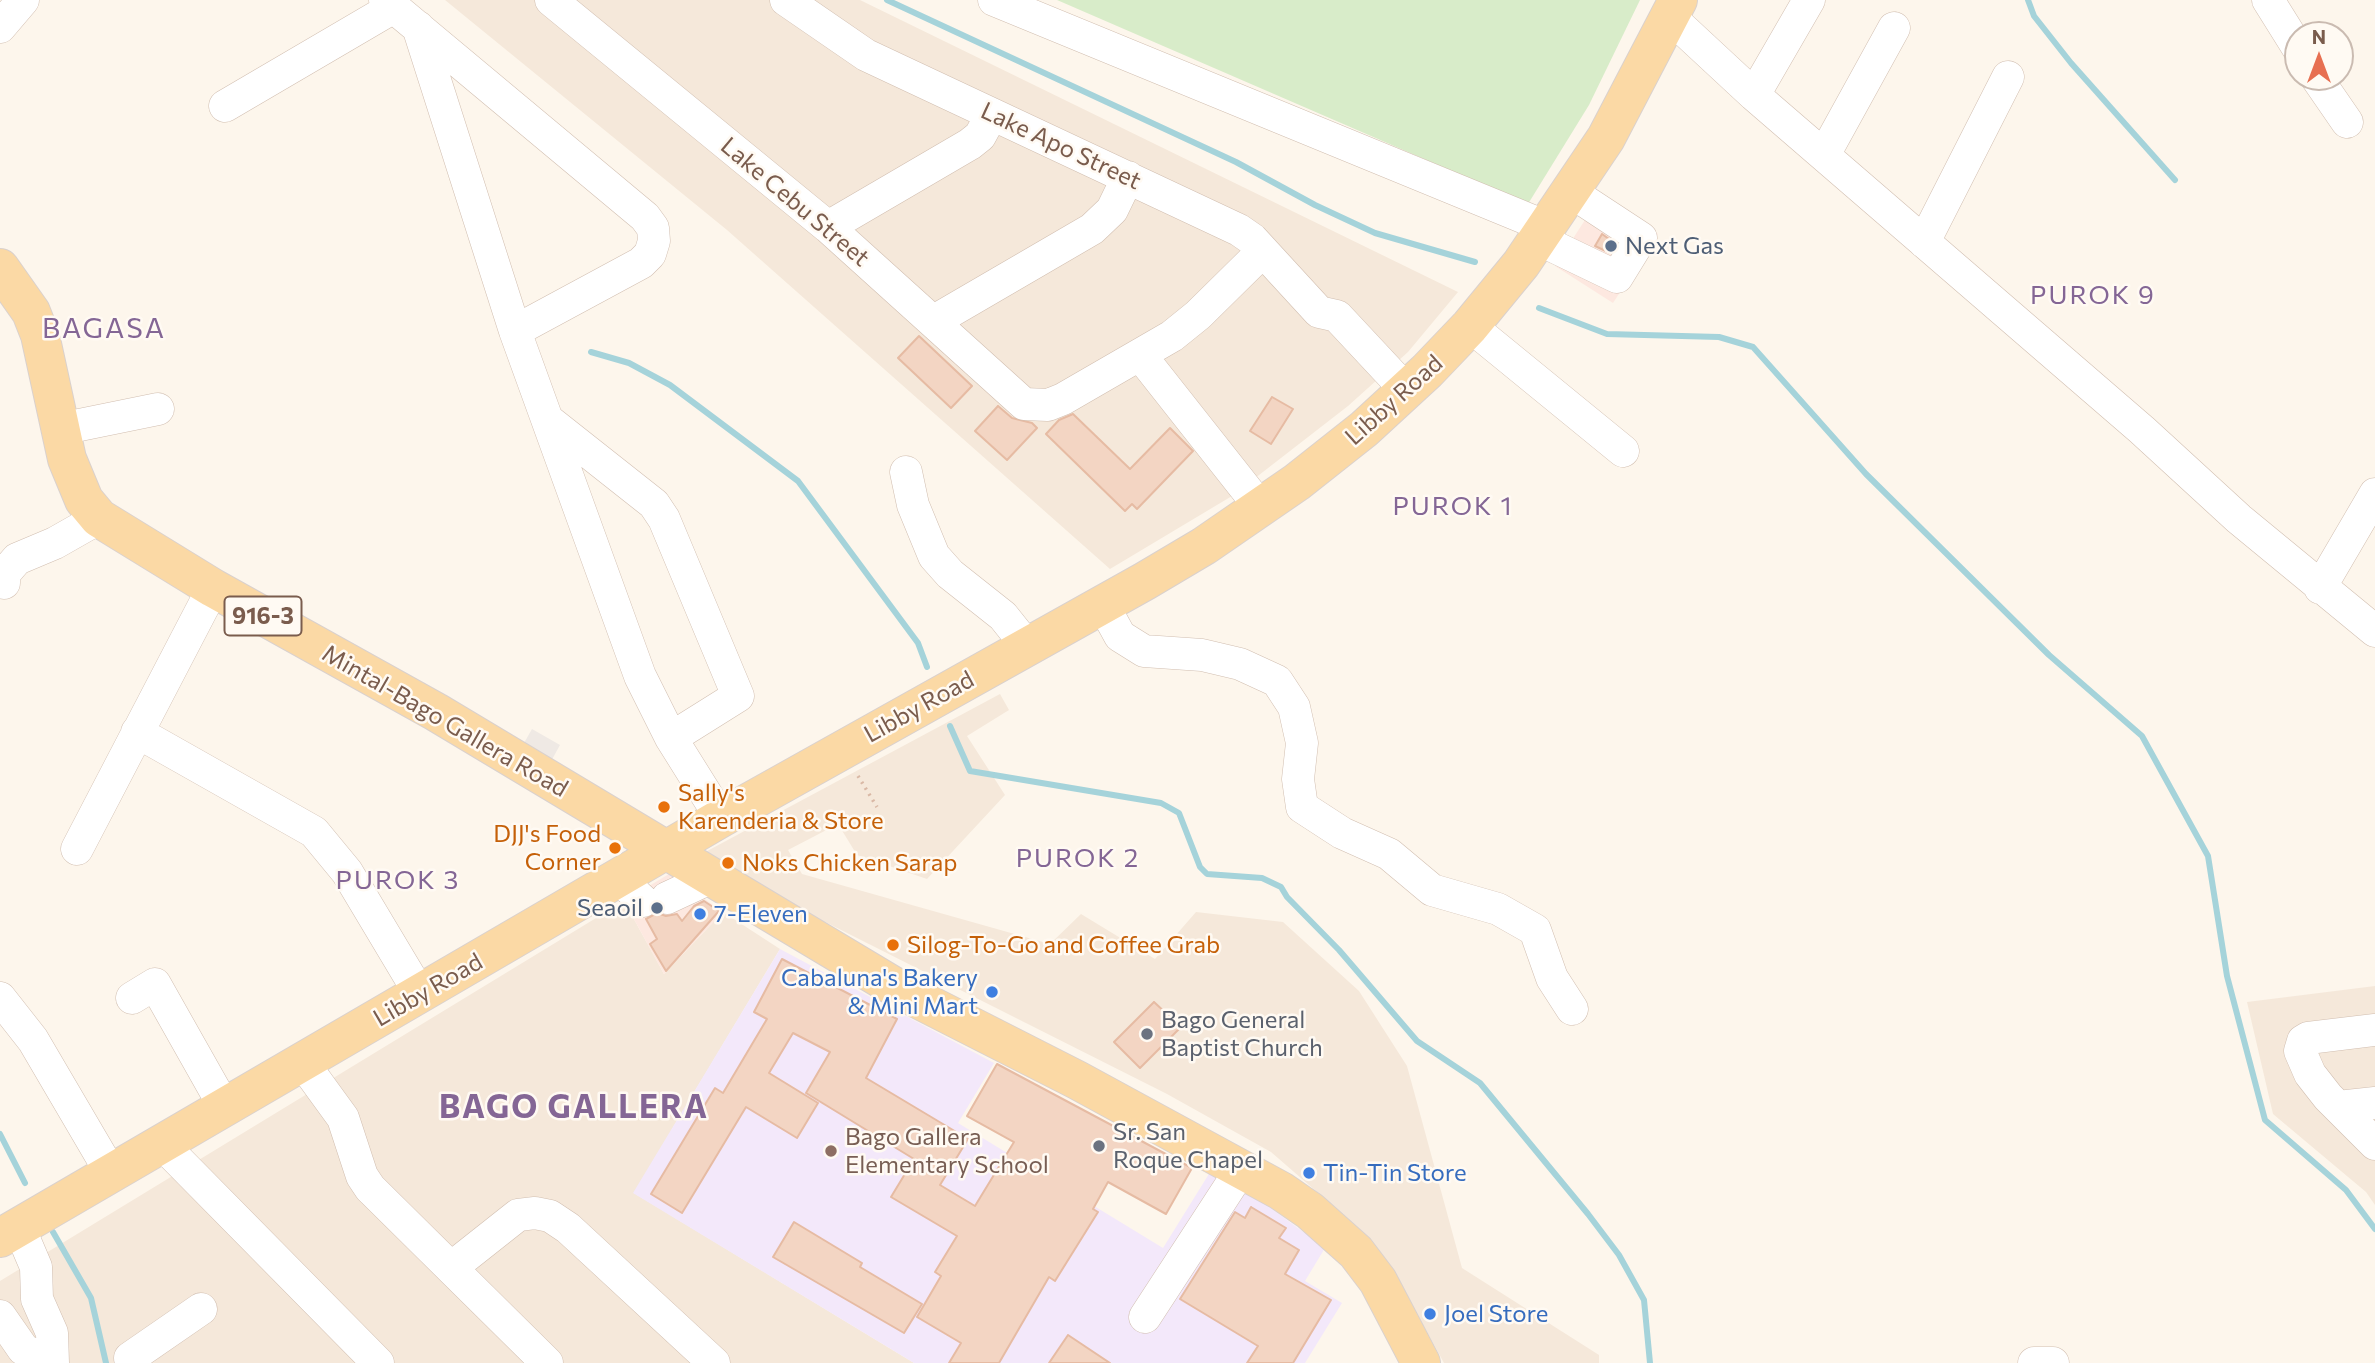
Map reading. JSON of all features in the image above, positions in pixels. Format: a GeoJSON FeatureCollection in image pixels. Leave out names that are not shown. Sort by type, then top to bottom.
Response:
{"type":"FeatureCollection","features":[{"type":"Feature","properties":{"kind":"main road","name":"Libby Road"},"geometry":{"type":"LineString","coordinates":[[10,1232],[420,994],[643,892],[664,851],[1204,546],[1261,508],[1332,455],[1399,397],[1470,326],[1543,233],[1571,192],[1612,127],[1674,8]]}},
{"type":"Feature","properties":{"kind":"main road","name":"Mintal-Bago Gallera Road"},"geometry":{"type":"LineString","coordinates":[[0,268],[31,312],[40,335],[74,481],[84,500],[99,518],[213,588],[436,712],[900,990],[1242,1168],[1310,1211],[1356,1252],[1378,1281],[1421,1363]]}},
{"type":"Feature","properties":{"kind":"street"},"geometry":{"type":"LineString","coordinates":[[0,27],[23,0]]}},
{"type":"Feature","properties":{"kind":"street","name":"Lake Cebu Street"},"geometry":{"type":"LineString","coordinates":[[551,0],[828,227],[1024,404],[1035,407],[1063,399],[1141,356]]}},
{"type":"Feature","properties":{"kind":"street","name":"Lake Apo Street"},"geometry":{"type":"LineString","coordinates":[[786,0],[866,55],[1239,230],[1319,312],[1321,331],[1399,397]]}},
{"type":"Feature","properties":{"kind":"street"},"geometry":{"type":"LineString","coordinates":[[994,0],[1543,233],[1617,277],[1641,238],[1571,192]]}},
{"type":"Feature","properties":{"kind":"street"},"geometry":{"type":"LineString","coordinates":[[1754,95],[1809,0]]}},
{"type":"Feature","properties":{"kind":"street"},"geometry":{"type":"LineString","coordinates":[[2268,0],[2284,26]]}},
{"type":"Feature","properties":{"kind":"street"},"geometry":{"type":"LineString","coordinates":[[225,106],[389,4],[645,217],[653,228],[654,242],[650,254],[641,263],[516,331]]}},
{"type":"Feature","properties":{"kind":"street"},"geometry":{"type":"LineString","coordinates":[[1674,8],[1754,95],[2320,588],[2375,631]]}},
{"type":"Feature","properties":{"kind":"street"},"geometry":{"type":"LineString","coordinates":[[418,27],[516,331],[640,676],[671,738],[721,818]]}},
{"type":"Feature","properties":{"kind":"street"},"geometry":{"type":"LineString","coordinates":[[1824,155],[1894,28]]}},
{"type":"Feature","properties":{"kind":"street"},"geometry":{"type":"LineString","coordinates":[[1924,242],[2008,77]]}},
{"type":"Feature","properties":{"kind":"street"},"geometry":{"type":"LineString","coordinates":[[2326,91],[2347,122]]}},
{"type":"Feature","properties":{"kind":"street"},"geometry":{"type":"LineString","coordinates":[[828,227],[970,144],[980,136],[992,114]]}},
{"type":"Feature","properties":{"kind":"street"},"geometry":{"type":"LineString","coordinates":[[934,321],[1092,229],[1111,210],[1128,177]]}},
{"type":"Feature","properties":{"kind":"street"},"geometry":{"type":"LineString","coordinates":[[1261,508],[1141,356],[1198,316],[1262,251]]}},
{"type":"Feature","properties":{"kind":"street"},"geometry":{"type":"LineString","coordinates":[[1470,326],[1623,451]]}},
{"type":"Feature","properties":{"kind":"street"},"geometry":{"type":"LineString","coordinates":[[60,429],[158,409]]}},
{"type":"Feature","properties":{"kind":"street"},"geometry":{"type":"LineString","coordinates":[[549,421],[654,504],[664,519],[738,696],[671,738]]}},
{"type":"Feature","properties":{"kind":"street"},"geometry":{"type":"LineString","coordinates":[[906,471],[913,505],[934,556],[950,574],[1003,616],[1027,646]]}},
{"type":"Feature","properties":{"kind":"street"},"geometry":{"type":"LineString","coordinates":[[2320,588],[2375,494]]}},
{"type":"Feature","properties":{"kind":"street"},"geometry":{"type":"LineString","coordinates":[[4,583],[4,575],[18,559],[55,543],[99,518]]}},
{"type":"Feature","properties":{"kind":"street"},"geometry":{"type":"LineString","coordinates":[[77,849],[213,588]]}},
{"type":"Feature","properties":{"kind":"street"},"geometry":{"type":"LineString","coordinates":[[1103,604],[1119,636],[1144,651],[1202,656],[1240,664],[1277,681],[1294,708],[1302,743],[1298,779],[1302,807],[1342,833],[1389,854],[1432,890],[1498,909],[1535,930],[1552,978],[1572,1009]]}},
{"type":"Feature","properties":{"kind":"street"},"geometry":{"type":"LineString","coordinates":[[137,732],[314,832],[347,872],[420,994]]}},
{"type":"Feature","properties":{"kind":"street"},"geometry":{"type":"LineString","coordinates":[[643,892],[710,878]]}},
{"type":"Feature","properties":{"kind":"street"},"geometry":{"type":"LineString","coordinates":[[132,998],[155,984],[225,1108]]}},
{"type":"Feature","properties":{"kind":"street"},"geometry":{"type":"LineString","coordinates":[[0,998],[33,1040],[111,1173]]}},
{"type":"Feature","properties":{"kind":"street"},"geometry":{"type":"LineString","coordinates":[[2375,1030],[2303,1041],[2302,1060],[2338,1107],[2375,1144]]}},
{"type":"Feature","properties":{"kind":"street"},"geometry":{"type":"LineString","coordinates":[[303,1063],[343,1118],[362,1176],[370,1188],[547,1363]]}},
{"type":"Feature","properties":{"kind":"street"},"geometry":{"type":"LineString","coordinates":[[2338,1107],[2375,1102]]}},
{"type":"Feature","properties":{"kind":"street"},"geometry":{"type":"LineString","coordinates":[[162,1143],[377,1363]]}},
{"type":"Feature","properties":{"kind":"street"},"geometry":{"type":"LineString","coordinates":[[1145,1317],[1242,1168]]}},
{"type":"Feature","properties":{"kind":"street"},"geometry":{"type":"LineString","coordinates":[[451,1268],[518,1215],[535,1213],[550,1216],[568,1228],[714,1363]]}},
{"type":"Feature","properties":{"kind":"street"},"geometry":{"type":"LineString","coordinates":[[10,1232],[36,1267],[37,1299],[52,1333],[53,1363]]}},
{"type":"Feature","properties":{"kind":"street"},"geometry":{"type":"LineString","coordinates":[[37,1299],[1,1317],[23,1349],[46,1363]]}},
{"type":"Feature","properties":{"kind":"street"},"geometry":{"type":"LineString","coordinates":[[135,1363],[130,1357],[201,1309]]}},
{"type":"Feature","properties":{"kind":"street"},"geometry":{"type":"LineString","coordinates":[[2035,1363],[2053,1363]]}},
{"type":"Feature","properties":{"kind":"path"},"geometry":{"type":"LineString","coordinates":[[841,750],[877,807]]}},
{"type":"Feature","properties":{"kind":"shaded area"},"geometry":{"type":"Polygon","coordinates":[[[445,0],[860,0],[1458,292],[1408,352],[1348,406],[1232,496],[1110,569],[727,230],[445,0]]]}},
{"type":"Feature","properties":{"kind":"shaded area"},"geometry":{"type":"Polygon","coordinates":[[[1600,197],[1658,234],[1613,303],[1555,266],[1600,197]]]}},
{"type":"Feature","properties":{"kind":"shaded area"},"geometry":{"type":"Polygon","coordinates":[[[1000,694],[1009,710],[967,736],[1005,795],[927,879],[857,855],[838,824],[788,850],[802,874],[1050,944],[1081,914],[1155,959],[1196,912],[1283,922],[1359,991],[1407,1066],[1462,1268],[1599,1355],[1599,1363],[1444,1363],[1410,1301],[1347,1218],[1271,1152],[1167,1094],[696,857],[1000,694]]]}},
{"type":"Feature","properties":{"kind":"shaded area"},"geometry":{"type":"Polygon","coordinates":[[[532,729],[560,745],[549,765],[520,750],[532,729]]]}},
{"type":"Feature","properties":{"kind":"shaded area"},"geometry":{"type":"Polygon","coordinates":[[[669,874],[723,912],[664,974],[624,901],[669,874]]]}},
{"type":"Feature","properties":{"kind":"shaded area"},"geometry":{"type":"Polygon","coordinates":[[[624,901],[664,974],[723,912],[780,949],[634,1193],[914,1363],[0,1363],[0,1281],[624,901]]]}},
{"type":"Feature","properties":{"kind":"shaded area","name":"Bago Gallera Elementary School"},"geometry":{"type":"Polygon","coordinates":[[[780,949],[994,1063],[958,1123],[1163,1248],[1212,1169],[1234,1181],[1325,1248],[1305,1281],[1342,1303],[1305,1363],[914,1363],[633,1193],[780,949]]]}},
{"type":"Feature","properties":{"kind":"shaded area"},"geometry":{"type":"Polygon","coordinates":[[[2375,986],[2375,1205],[2366,1192],[2273,1114],[2247,1002],[2375,986]]]}},
{"type":"Feature","properties":{"kind":"green space"},"geometry":{"type":"Polygon","coordinates":[[[1057,0],[1640,0],[1589,105],[1528,204],[1057,0]]]}},
{"type":"Feature","properties":{"kind":"building"},"geometry":{"type":"Polygon","coordinates":[[[1602,234],[1616,244],[1610,253],[1595,246],[1602,234]]]}},
{"type":"Feature","properties":{"kind":"building"},"geometry":{"type":"Polygon","coordinates":[[[919,336],[972,386],[951,408],[898,358],[919,336]]]}},
{"type":"Feature","properties":{"kind":"building"},"geometry":{"type":"Polygon","coordinates":[[[1272,397],[1293,409],[1271,444],[1250,431],[1272,397]]]}},
{"type":"Feature","properties":{"kind":"building"},"geometry":{"type":"Polygon","coordinates":[[[998,406],[1012,418],[1032,423],[1037,428],[1007,460],[975,431],[998,406]]]}},
{"type":"Feature","properties":{"kind":"building"},"geometry":{"type":"Polygon","coordinates":[[[1073,414],[1130,469],[1170,428],[1193,451],[1137,509],[1132,504],[1125,511],[1046,434],[1059,420],[1073,414]]]}},
{"type":"Feature","properties":{"kind":"building"},"geometry":{"type":"Polygon","coordinates":[[[704,901],[719,911],[666,971],[650,944],[657,939],[646,919],[657,913],[666,916],[677,914],[682,921],[694,906],[704,901]]]}},
{"type":"Feature","properties":{"kind":"building"},"geometry":{"type":"Polygon","coordinates":[[[782,959],[897,1019],[866,1078],[968,1139],[940,1185],[975,1206],[1014,1142],[967,1116],[997,1064],[1192,1168],[1166,1214],[1108,1182],[1093,1209],[1098,1212],[1055,1281],[1049,1277],[999,1363],[949,1363],[961,1343],[917,1317],[941,1276],[935,1272],[957,1236],[891,1197],[914,1159],[806,1093],[830,1052],[793,1033],[769,1073],[818,1103],[797,1138],[746,1107],[682,1213],[651,1194],[715,1088],[723,1093],[767,1019],[754,1012],[782,959]]]}},
{"type":"Feature","properties":{"kind":"building","name":"Bago General Baptist Church"},"geometry":{"type":"Polygon","coordinates":[[[1154,1002],[1181,1027],[1140,1068],[1114,1042],[1154,1002]]]}},
{"type":"Feature","properties":{"kind":"building"},"geometry":{"type":"Polygon","coordinates":[[[1251,1207],[1286,1228],[1279,1238],[1299,1250],[1285,1274],[1331,1300],[1293,1363],[1247,1363],[1258,1346],[1180,1299],[1235,1212],[1245,1218],[1251,1207]]]}},
{"type":"Feature","properties":{"kind":"building"},"geometry":{"type":"Polygon","coordinates":[[[794,1222],[862,1263],[860,1267],[922,1304],[904,1333],[773,1257],[794,1222]]]}},
{"type":"Feature","properties":{"kind":"building"},"geometry":{"type":"Polygon","coordinates":[[[1068,1335],[1110,1363],[1049,1363],[1068,1335]]]}},
{"type":"Feature","properties":{"kind":"waterway"},"geometry":{"type":"LineString","coordinates":[[887,0],[1236,162],[1315,205],[1375,233],[1475,262]]}},
{"type":"Feature","properties":{"kind":"waterway"},"geometry":{"type":"LineString","coordinates":[[2028,0],[2034,16],[2071,63],[2175,180]]}},
{"type":"Feature","properties":{"kind":"waterway"},"geometry":{"type":"LineString","coordinates":[[1539,308],[1607,334],[1719,337],[1753,347],[1866,474],[2049,655],[2142,736],[2208,856],[2227,976],[2265,1120],[2346,1190],[2375,1229]]}},
{"type":"Feature","properties":{"kind":"waterway"},"geometry":{"type":"LineString","coordinates":[[591,352],[629,363],[670,385],[798,481],[918,643],[927,667]]}},
{"type":"Feature","properties":{"kind":"waterway"},"geometry":{"type":"LineString","coordinates":[[950,726],[970,771],[1161,803],[1179,813],[1200,867],[1207,874],[1262,878],[1281,887],[1287,897],[1339,950],[1417,1041],[1480,1083],[1588,1214],[1619,1255],[1644,1300],[1650,1363]]}},
{"type":"Feature","properties":{"kind":"waterway"},"geometry":{"type":"LineString","coordinates":[[0,1134],[25,1183]]}},
{"type":"Feature","properties":{"kind":"waterway"},"geometry":{"type":"LineString","coordinates":[[53,1232],[91,1298],[106,1363]]}},
{"type":"Feature","properties":{"kind":"place","name":"Next Gas"},"geometry":{"type":"Point","coordinates":[1611,246]}},
{"type":"Feature","properties":{"kind":"place","name":"Sally's Karenderia & Store"},"geometry":{"type":"Point","coordinates":[664,807]}},
{"type":"Feature","properties":{"kind":"place","name":"DJJ's Food Corner"},"geometry":{"type":"Point","coordinates":[615,848]}},
{"type":"Feature","properties":{"kind":"place","name":"Noks Chicken Sarap"},"geometry":{"type":"Point","coordinates":[728,863]}},
{"type":"Feature","properties":{"kind":"place","name":"Seaoil"},"geometry":{"type":"Point","coordinates":[657,908]}},
{"type":"Feature","properties":{"kind":"place","name":"7-Eleven"},"geometry":{"type":"Point","coordinates":[700,914]}},
{"type":"Feature","properties":{"kind":"place","name":"Silog-To-Go and Coffee Grab"},"geometry":{"type":"Point","coordinates":[893,945]}},
{"type":"Feature","properties":{"kind":"place","name":"Cabaluna's Bakery & Mini Mart"},"geometry":{"type":"Point","coordinates":[992,992]}},
{"type":"Feature","properties":{"kind":"place","name":"Bago General Baptist Church"},"geometry":{"type":"Point","coordinates":[1147,1034]}},
{"type":"Feature","properties":{"kind":"place","name":"Sr. San Roque Chapel"},"geometry":{"type":"Point","coordinates":[1099,1146]}},
{"type":"Feature","properties":{"kind":"place","name":"Bago Gallera Elementary School"},"geometry":{"type":"Point","coordinates":[831,1151]}},
{"type":"Feature","properties":{"kind":"place","name":"Tin-Tin Store"},"geometry":{"type":"Point","coordinates":[1309,1173]}},
{"type":"Feature","properties":{"kind":"place","name":"Joel Store"},"geometry":{"type":"Point","coordinates":[1430,1314]}},
{"type":"Feature","properties":{"kind":"district","name":"PUROK 9"},"geometry":{"type":"Point","coordinates":[2093,295]}},
{"type":"Feature","properties":{"kind":"district","name":"BAGASA"},"geometry":{"type":"Point","coordinates":[104,329]}},
{"type":"Feature","properties":{"kind":"district","name":"PUROK 1"},"geometry":{"type":"Point","coordinates":[1453,506]}},
{"type":"Feature","properties":{"kind":"district","name":"PUROK 2"},"geometry":{"type":"Point","coordinates":[1078,858]}},
{"type":"Feature","properties":{"kind":"district","name":"PUROK 3"},"geometry":{"type":"Point","coordinates":[398,880]}},
{"type":"Feature","properties":{"kind":"district","name":"BAGO GALLERA"},"geometry":{"type":"Point","coordinates":[574,1107]}}]}
